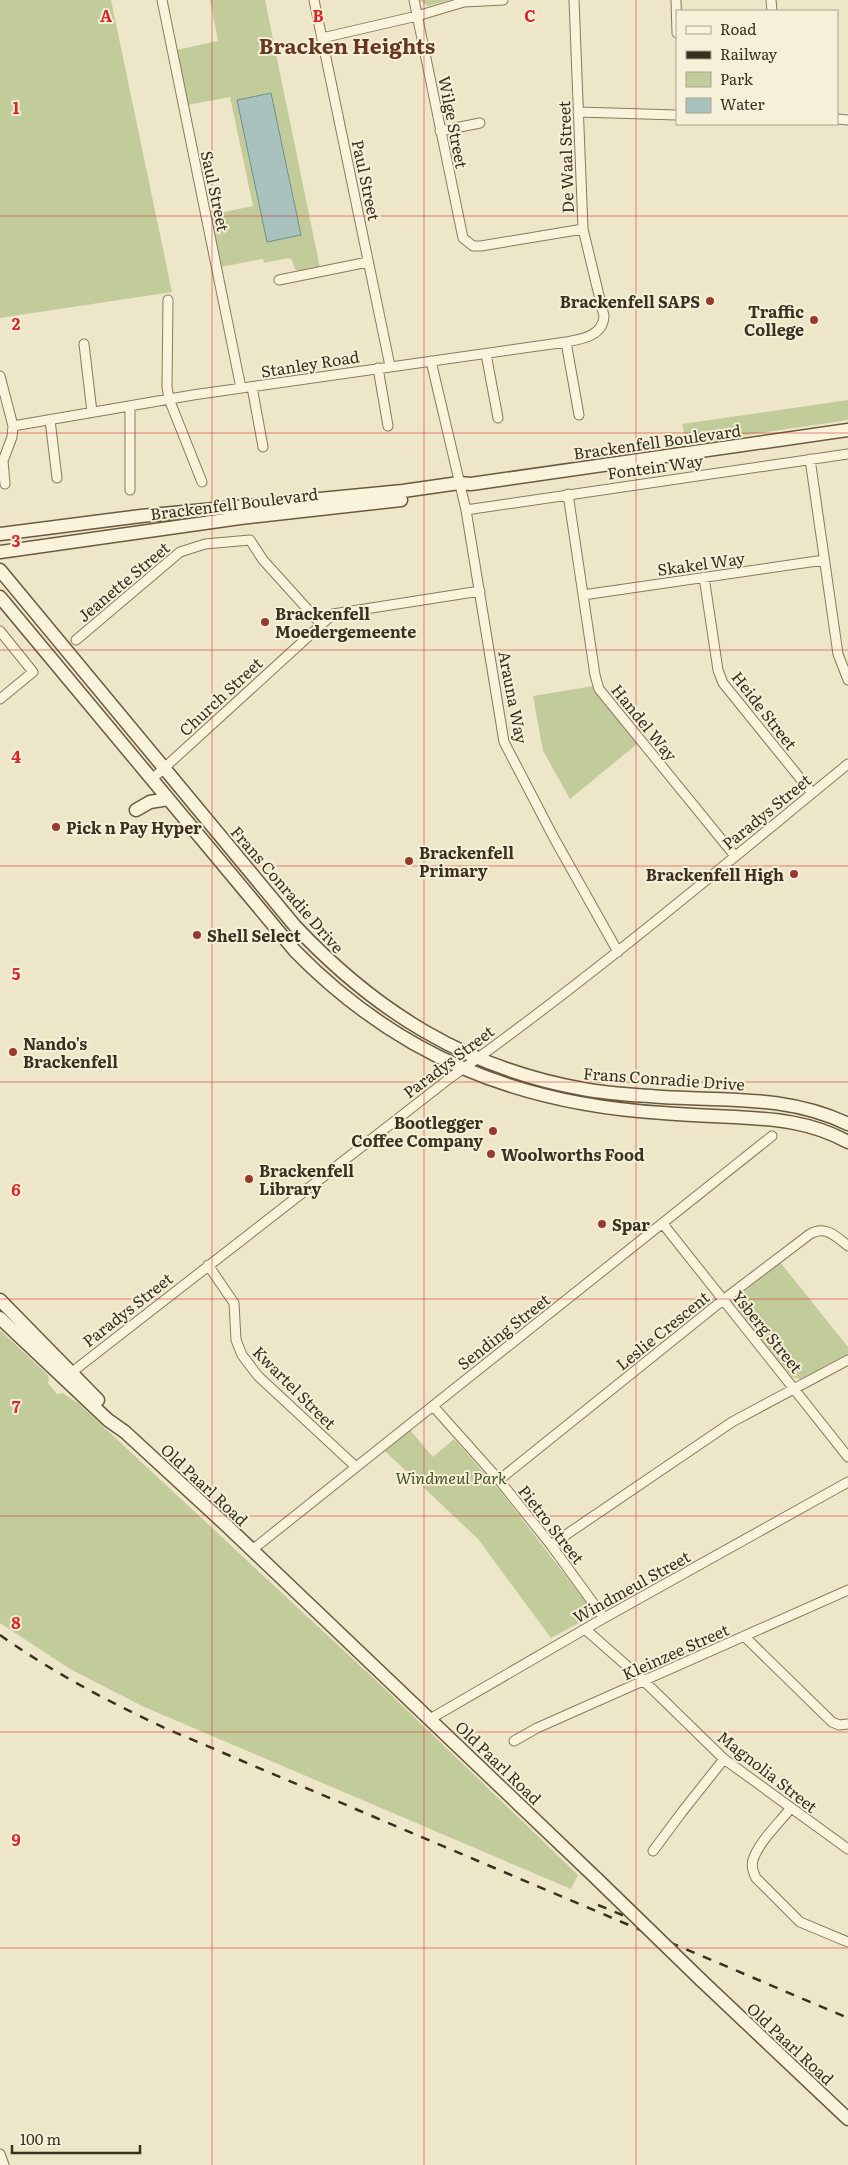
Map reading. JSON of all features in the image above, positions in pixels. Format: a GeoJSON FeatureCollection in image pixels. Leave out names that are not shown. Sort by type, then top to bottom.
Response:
{"type":"FeatureCollection","features":[{"type":"Feature","properties":{"kind":"street","name":"Saul Street"},"geometry":{"type":"LineString","coordinates":[[162,0],[241,388]]}},
{"type":"Feature","properties":{"kind":"street","name":"Paul Street"},"geometry":{"type":"LineString","coordinates":[[314,0],[390,366]]}},
{"type":"Feature","properties":{"kind":"street","name":"Wilge Street"},"geometry":{"type":"LineString","coordinates":[[414,0],[463,238],[473,246],[481,246],[583,229]]}},
{"type":"Feature","properties":{"kind":"street"},"geometry":{"type":"LineString","coordinates":[[322,38],[417,16],[464,1],[503,0]]}},
{"type":"Feature","properties":{"kind":"street","name":"De Waal Street"},"geometry":{"type":"LineString","coordinates":[[574,0],[583,229],[603,311]]}},
{"type":"Feature","properties":{"kind":"street"},"geometry":{"type":"LineString","coordinates":[[578,112],[676,115]]}},
{"type":"Feature","properties":{"kind":"street"},"geometry":{"type":"LineString","coordinates":[[440,130],[480,123]]}},
{"type":"Feature","properties":{"kind":"street"},"geometry":{"type":"LineString","coordinates":[[279,280],[368,262]]}},
{"type":"Feature","properties":{"kind":"street"},"geometry":{"type":"LineString","coordinates":[[168,300],[169,399],[202,482]]}},
{"type":"Feature","properties":{"kind":"street","name":"Stanley Road"},"geometry":{"type":"LineString","coordinates":[[13,426],[193,395],[566,342],[588,337],[596,333],[603,324],[603,311]]}},
{"type":"Feature","properties":{"kind":"street"},"geometry":{"type":"LineString","coordinates":[[566,342],[579,415]]}},
{"type":"Feature","properties":{"kind":"street"},"geometry":{"type":"LineString","coordinates":[[84,344],[92,412]]}},
{"type":"Feature","properties":{"kind":"street"},"geometry":{"type":"LineString","coordinates":[[486,354],[498,418]]}},
{"type":"Feature","properties":{"kind":"street"},"geometry":{"type":"LineString","coordinates":[[431,361],[464,486]]}},
{"type":"Feature","properties":{"kind":"street"},"geometry":{"type":"LineString","coordinates":[[378,368],[388,426]]}},
{"type":"Feature","properties":{"kind":"street"},"geometry":{"type":"LineString","coordinates":[[0,376],[13,426],[12,437],[3,461],[5,484]]}},
{"type":"Feature","properties":{"kind":"street"},"geometry":{"type":"LineString","coordinates":[[252,387],[263,447]]}},
{"type":"Feature","properties":{"kind":"street"},"geometry":{"type":"LineString","coordinates":[[130,406],[130,490]]}},
{"type":"Feature","properties":{"kind":"street"},"geometry":{"type":"LineString","coordinates":[[50,420],[57,478]]}},
{"type":"Feature","properties":{"kind":"street","name":"Brackenfell Boulevard"},"geometry":{"type":"LineString","coordinates":[[0,552],[240,518],[391,501],[464,486],[848,430]]}},
{"type":"Feature","properties":{"kind":"street","name":"Fontein Way"},"geometry":{"type":"LineString","coordinates":[[466,510],[848,454]]}},
{"type":"Feature","properties":{"kind":"street"},"geometry":{"type":"LineString","coordinates":[[810,459],[838,654],[848,680]]}},
{"type":"Feature","properties":{"kind":"street","name":"Brackenfell Boulevard"},"geometry":{"type":"LineString","coordinates":[[0,534],[141,516],[464,486]]}},
{"type":"Feature","properties":{"kind":"street","name":"Arauna Way"},"geometry":{"type":"LineString","coordinates":[[464,486],[466,510],[506,748],[558,847],[618,952]]}},
{"type":"Feature","properties":{"kind":"street","name":"Handel Way"},"geometry":{"type":"LineString","coordinates":[[568,494],[595,675],[599,689],[735,856]]}},
{"type":"Feature","properties":{"kind":"street","name":"Jeanette Street"},"geometry":{"type":"LineString","coordinates":[[76,640],[180,552],[205,544],[250,540],[263,560],[320,623]]}},
{"type":"Feature","properties":{"kind":"street","name":"Skakel Way"},"geometry":{"type":"LineString","coordinates":[[583,595],[824,560]]}},
{"type":"Feature","properties":{"kind":"street","name":"Frans Conradie Drive"},"geometry":{"type":"LineString","coordinates":[[0,570],[295,926],[327,960],[392,1012],[421,1030],[477,1058],[528,1076],[583,1089],[656,1096],[775,1102],[815,1110],[848,1124]]}},
{"type":"Feature","properties":{"kind":"street","name":"Heide Street"},"geometry":{"type":"LineString","coordinates":[[704,577],[718,670],[722,683],[812,793]]}},
{"type":"Feature","properties":{"kind":"street","name":"Church Street"},"geometry":{"type":"LineString","coordinates":[[152,780],[320,623],[333,614],[480,591]]}},
{"type":"Feature","properties":{"kind":"street","name":"Frans Conradie Drive"},"geometry":{"type":"LineString","coordinates":[[0,597],[271,923],[317,973],[366,1014],[395,1034],[437,1057],[463,1068],[507,1085],[573,1103],[642,1112],[786,1121],[824,1130],[848,1142]]}},
{"type":"Feature","properties":{"kind":"street"},"geometry":{"type":"LineString","coordinates":[[0,631],[33,672],[0,699]]}},
{"type":"Feature","properties":{"kind":"street","name":"Paradys Street"},"geometry":{"type":"LineString","coordinates":[[67,1375],[463,1068],[618,952],[848,764]]}},
{"type":"Feature","properties":{"kind":"street"},"geometry":{"type":"LineString","coordinates":[[136,810],[150,802],[168,800]]}},
{"type":"Feature","properties":{"kind":"street","name":"Sending Street"},"geometry":{"type":"LineString","coordinates":[[252,1550],[772,1136]]}},
{"type":"Feature","properties":{"kind":"street","name":"Ysberg Street"},"geometry":{"type":"LineString","coordinates":[[663,1224],[848,1457]]}},
{"type":"Feature","properties":{"kind":"street","name":"Leslie Crescent"},"geometry":{"type":"LineString","coordinates":[[500,1480],[724,1300],[816,1230],[827,1231],[848,1246]]}},
{"type":"Feature","properties":{"kind":"street","name":"Kwartel Street"},"geometry":{"type":"LineString","coordinates":[[208,1266],[234,1302],[236,1340],[242,1356],[258,1376],[356,1468]]}},
{"type":"Feature","properties":{"kind":"street","name":"Old Paarl Road"},"geometry":{"type":"LineString","coordinates":[[0,1300],[67,1375]]}},
{"type":"Feature","properties":{"kind":"street","name":"Old Paarl Road"},"geometry":{"type":"LineString","coordinates":[[0,1318],[111,1414],[124,1432],[252,1550],[848,2119]]}},
{"type":"Feature","properties":{"kind":"street"},"geometry":{"type":"LineString","coordinates":[[552,1545],[716,1432],[848,1360]]}},
{"type":"Feature","properties":{"kind":"street","name":"Pietro Street"},"geometry":{"type":"LineString","coordinates":[[433,1406],[500,1480],[552,1545],[604,1618]]}},
{"type":"Feature","properties":{"kind":"street","name":"Windmeul Street"},"geometry":{"type":"LineString","coordinates":[[430,1719],[604,1618],[848,1482]]}},
{"type":"Feature","properties":{"kind":"street","name":"Kleinzee Street"},"geometry":{"type":"LineString","coordinates":[[514,1741],[537,1728],[848,1590]]}},
{"type":"Feature","properties":{"kind":"street","name":"Magnolia Street"},"geometry":{"type":"LineString","coordinates":[[585,1629],[644,1681],[724,1760],[848,1850]]}},
{"type":"Feature","properties":{"kind":"street"},"geometry":{"type":"LineString","coordinates":[[744,1636],[832,1722],[839,1725],[848,1724]]}},
{"type":"Feature","properties":{"kind":"street"},"geometry":{"type":"LineString","coordinates":[[653,1851],[724,1760]]}},
{"type":"Feature","properties":{"kind":"street"},"geometry":{"type":"LineString","coordinates":[[790,1809],[758,1850],[752,1861],[752,1871],[756,1878],[800,1922],[848,1942]]}},
{"type":"Feature","properties":{"kind":"green space"},"geometry":{"type":"Polygon","coordinates":[[[0,0],[111,0],[172,292],[0,318],[0,0]]]}},
{"type":"Feature","properties":{"kind":"green space"},"geometry":{"type":"Polygon","coordinates":[[[210,0],[265,0],[320,268],[299,272],[295,269],[292,260],[288,258],[264,263],[263,259],[221,267],[210,215],[253,206],[230,97],[187,105],[176,50],[218,41],[210,0]]]}},
{"type":"Feature","properties":{"kind":"green space"},"geometry":{"type":"Polygon","coordinates":[[[419,0],[450,0],[428,6],[419,0]]]}},
{"type":"Feature","properties":{"kind":"green space"},"geometry":{"type":"Polygon","coordinates":[[[848,400],[848,420],[693,443],[684,433],[682,424],[848,400]]]}},
{"type":"Feature","properties":{"kind":"green space"},"geometry":{"type":"Polygon","coordinates":[[[593,686],[594,691],[637,744],[570,799],[543,751],[533,696],[593,686]]]}},
{"type":"Feature","properties":{"kind":"green space"},"geometry":{"type":"Polygon","coordinates":[[[780,1262],[848,1347],[848,1356],[803,1380],[792,1377],[739,1310],[737,1304],[741,1294],[780,1262]]]}},
{"type":"Feature","properties":{"kind":"green space"},"geometry":{"type":"Polygon","coordinates":[[[0,1330],[48,1375],[48,1383],[57,1394],[63,1393],[79,1404],[384,1688],[578,1875],[571,1889],[142,1706],[70,1669],[0,1623],[0,1330]]]}},
{"type":"Feature","properties":{"kind":"green space","name":"Windmeul Park"},"geometry":{"type":"Polygon","coordinates":[[[410,1430],[433,1457],[454,1439],[501,1492],[589,1606],[588,1618],[551,1638],[478,1539],[385,1451],[410,1430]]]}},
{"type":"Feature","properties":{"kind":"water"},"geometry":{"type":"Polygon","coordinates":[[[271,93],[301,235],[267,242],[237,100],[271,93]]]}},
{"type":"Feature","properties":{"kind":"railway"},"geometry":{"type":"LineString","coordinates":[[0,1635],[81,1686],[167,1729],[848,2018]]}},
{"type":"Feature","properties":{"kind":"railway"},"geometry":{"type":"LineString","coordinates":[[598,1905],[654,1928]]}},
{"type":"Feature","properties":{"kind":"place","name":"Brackenfell SAPS"},"geometry":{"type":"Point","coordinates":[710,301]}},
{"type":"Feature","properties":{"kind":"place","name":"Traffic College"},"geometry":{"type":"Point","coordinates":[814,320]}},
{"type":"Feature","properties":{"kind":"place","name":"Brackenfell Moedergemeente"},"geometry":{"type":"Point","coordinates":[265,622]}},
{"type":"Feature","properties":{"kind":"place","name":"Pick n Pay Hyper"},"geometry":{"type":"Point","coordinates":[56,827]}},
{"type":"Feature","properties":{"kind":"place","name":"Brackenfell Primary"},"geometry":{"type":"Point","coordinates":[409,861]}},
{"type":"Feature","properties":{"kind":"place","name":"Brackenfell High"},"geometry":{"type":"Point","coordinates":[794,874]}},
{"type":"Feature","properties":{"kind":"place","name":"Shell Select"},"geometry":{"type":"Point","coordinates":[197,935]}},
{"type":"Feature","properties":{"kind":"place","name":"Nando's Brackenfell"},"geometry":{"type":"Point","coordinates":[13,1052]}},
{"type":"Feature","properties":{"kind":"place","name":"Bootlegger Coffee Company"},"geometry":{"type":"Point","coordinates":[493,1131]}},
{"type":"Feature","properties":{"kind":"place","name":"Woolworths Food"},"geometry":{"type":"Point","coordinates":[491,1154]}},
{"type":"Feature","properties":{"kind":"place","name":"Brackenfell Library"},"geometry":{"type":"Point","coordinates":[249,1179]}},
{"type":"Feature","properties":{"kind":"place","name":"Spar"},"geometry":{"type":"Point","coordinates":[602,1224]}},
{"type":"Feature","properties":{"kind":"district","name":"Bracken Heights"},"geometry":{"type":"Point","coordinates":[347,44]}}]}
